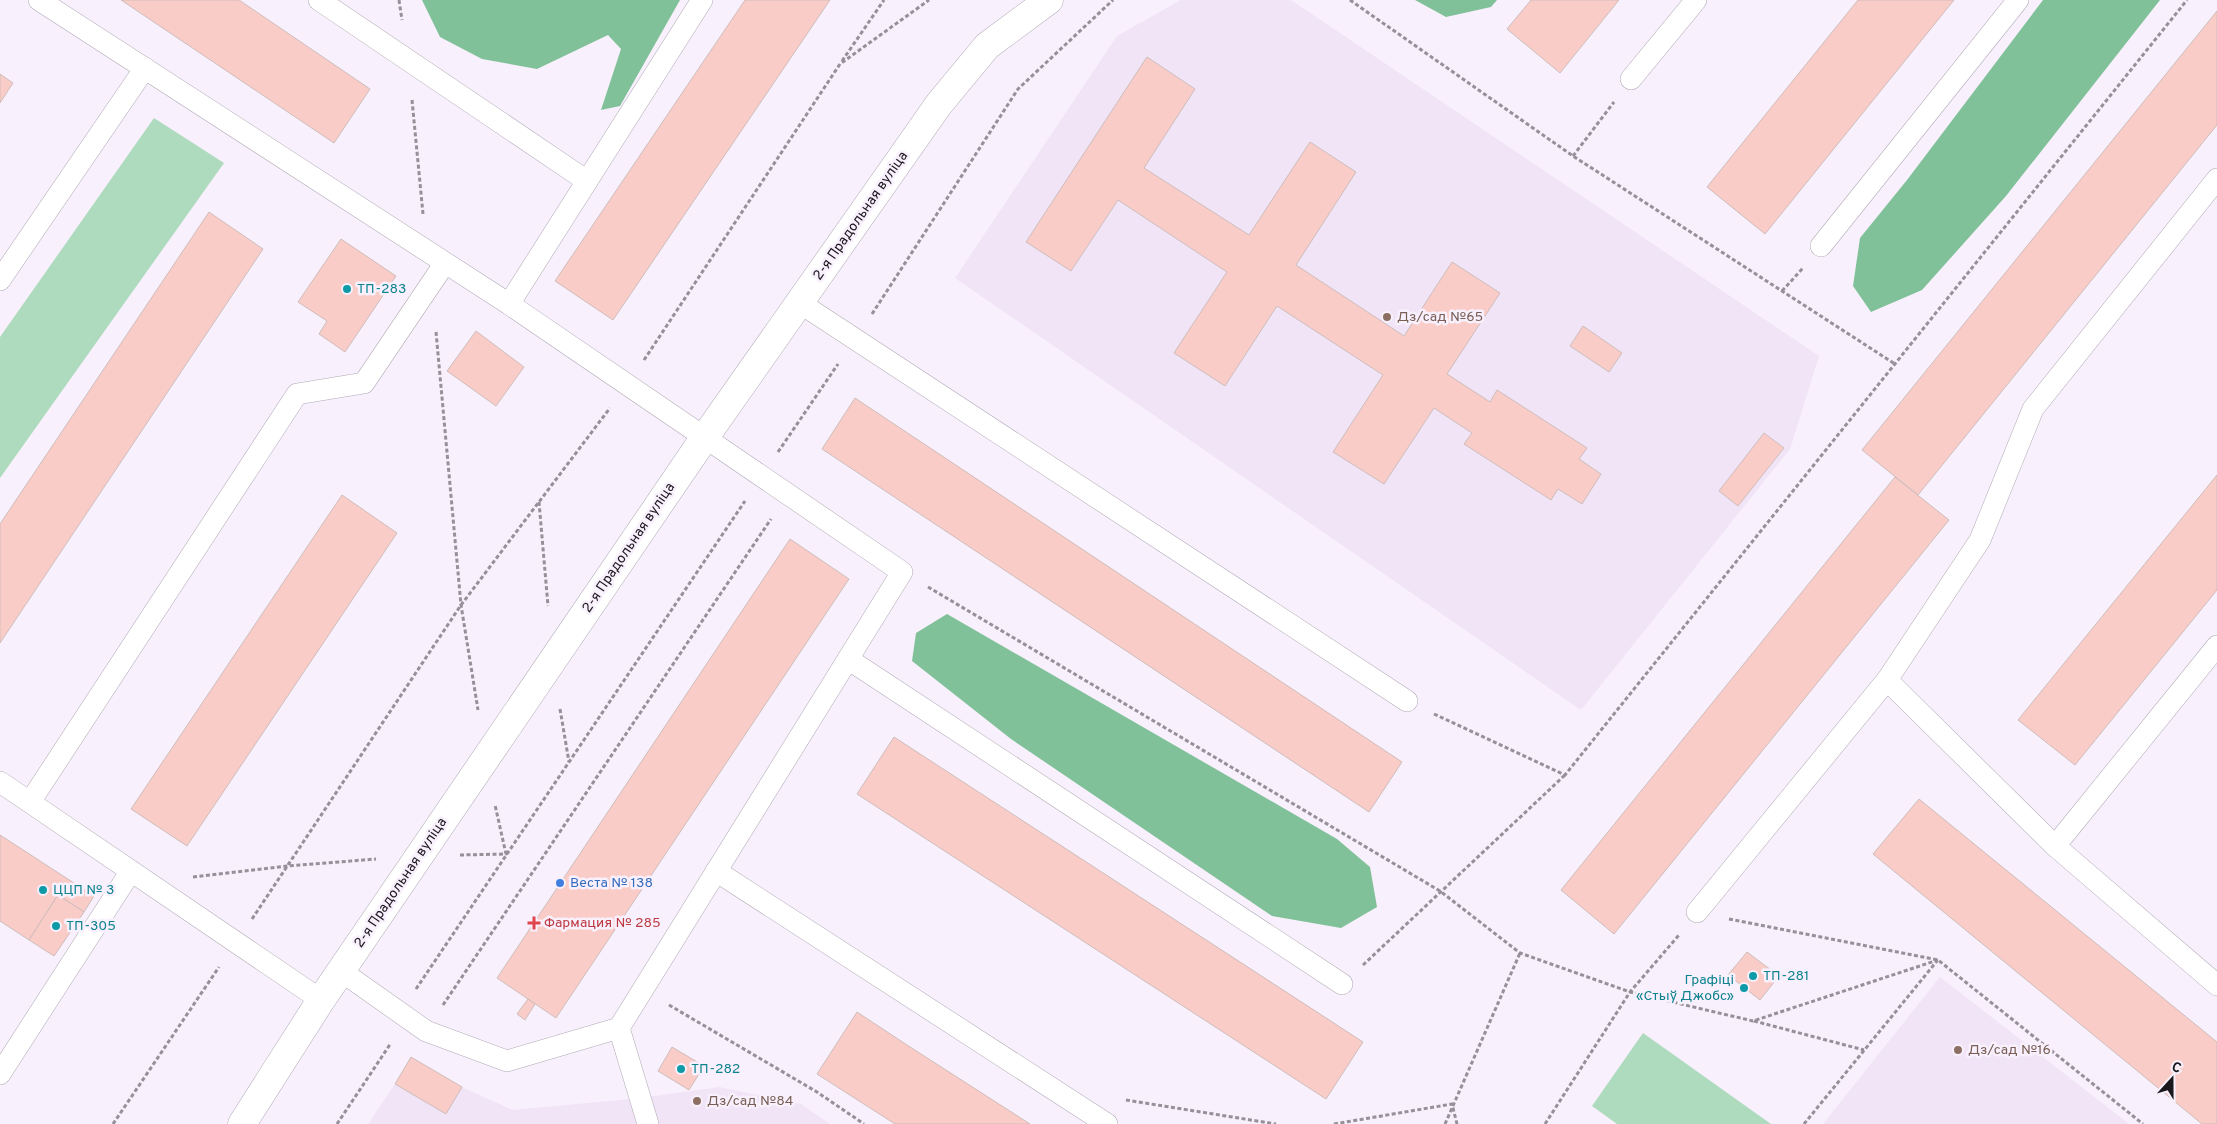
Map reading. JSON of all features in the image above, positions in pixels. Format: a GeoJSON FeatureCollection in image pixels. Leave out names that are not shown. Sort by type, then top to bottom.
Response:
{"type":"FeatureCollection","features":[{"type":"Feature","properties":{"kind":"street","name":"2-я Прадольная вуліца"},"geometry":{"type":"LineString","coordinates":[[242,1124],[341,971],[705,437],[939,104],[981,53],[1025,16],[1049,0]]}},
{"type":"Feature","properties":{"kind":"lane"},"geometry":{"type":"LineString","coordinates":[[40,0],[508,304],[902,572],[619,1028],[507,1061],[426,1031],[402,1016],[341,971]]}},
{"type":"Feature","properties":{"kind":"lane"},"geometry":{"type":"LineString","coordinates":[[319,0],[587,182]]}},
{"type":"Feature","properties":{"kind":"lane"},"geometry":{"type":"LineString","coordinates":[[508,304],[702,0]]}},
{"type":"Feature","properties":{"kind":"lane"},"geometry":{"type":"LineString","coordinates":[[1631,79],[1696,0]]}},
{"type":"Feature","properties":{"kind":"lane"},"geometry":{"type":"LineString","coordinates":[[1821,246],[2018,0]]}},
{"type":"Feature","properties":{"kind":"lane"},"geometry":{"type":"LineString","coordinates":[[0,280],[145,68]]}},
{"type":"Feature","properties":{"kind":"lane"},"geometry":{"type":"LineString","coordinates":[[1697,912],[1888,680],[1980,540],[2033,409],[2217,179]]}},
{"type":"Feature","properties":{"kind":"lane"},"geometry":{"type":"LineString","coordinates":[[30,802],[296,394],[364,383],[445,263]]}},
{"type":"Feature","properties":{"kind":"lane"},"geometry":{"type":"LineString","coordinates":[[800,303],[1407,701]]}},
{"type":"Feature","properties":{"kind":"lane"},"geometry":{"type":"LineString","coordinates":[[2055,846],[2217,646]]}},
{"type":"Feature","properties":{"kind":"lane"},"geometry":{"type":"LineString","coordinates":[[848,658],[1342,984]]}},
{"type":"Feature","properties":{"kind":"lane"},"geometry":{"type":"LineString","coordinates":[[1888,680],[2055,846],[2217,986]]}},
{"type":"Feature","properties":{"kind":"lane"},"geometry":{"type":"LineString","coordinates":[[0,782],[322,1000]]}},
{"type":"Feature","properties":{"kind":"lane"},"geometry":{"type":"LineString","coordinates":[[716,872],[1107,1124]]}},
{"type":"Feature","properties":{"kind":"lane"},"geometry":{"type":"LineString","coordinates":[[0,1074],[139,877]]}},
{"type":"Feature","properties":{"kind":"lane"},"geometry":{"type":"LineString","coordinates":[[619,1028],[648,1124]]}},
{"type":"Feature","properties":{"kind":"path"},"geometry":{"type":"LineString","coordinates":[[399,0],[408,60],[427,252]]}},
{"type":"Feature","properties":{"kind":"path"},"geometry":{"type":"LineString","coordinates":[[113,1124],[288,866],[461,604],[628,385],[884,0]]}},
{"type":"Feature","properties":{"kind":"path"},"geometry":{"type":"LineString","coordinates":[[840,64],[929,0]]}},
{"type":"Feature","properties":{"kind":"path"},"geometry":{"type":"LineString","coordinates":[[337,1124],[401,1028],[403,1008],[855,339],[1018,89],[1113,0]]}},
{"type":"Feature","properties":{"kind":"path"},"geometry":{"type":"LineString","coordinates":[[1350,0],[1573,156],[1895,364]]}},
{"type":"Feature","properties":{"kind":"path"},"geometry":{"type":"LineString","coordinates":[[1342,984],[1565,776],[2187,0]]}},
{"type":"Feature","properties":{"kind":"path"},"geometry":{"type":"LineString","coordinates":[[1573,156],[1631,79]]}},
{"type":"Feature","properties":{"kind":"path"},"geometry":{"type":"LineString","coordinates":[[431,284],[461,604],[486,759],[506,854]]}},
{"type":"Feature","properties":{"kind":"path"},"geometry":{"type":"LineString","coordinates":[[426,1031],[788,494]]}},
{"type":"Feature","properties":{"kind":"path"},"geometry":{"type":"LineString","coordinates":[[902,572],[1440,891],[1520,953],[1630,992],[1864,1050]]}},
{"type":"Feature","properties":{"kind":"path"},"geometry":{"type":"LineString","coordinates":[[1407,701],[1565,776]]}},
{"type":"Feature","properties":{"kind":"path"},"geometry":{"type":"LineString","coordinates":[[139,877],[420,856],[506,854]]}},
{"type":"Feature","properties":{"kind":"path"},"geometry":{"type":"LineString","coordinates":[[1545,1124],[1630,992],[1697,912],[1938,960],[2143,1124]]}},
{"type":"Feature","properties":{"kind":"path"},"geometry":{"type":"LineString","coordinates":[[1445,1124],[1452,1104],[1520,953]]}},
{"type":"Feature","properties":{"kind":"path"},"geometry":{"type":"LineString","coordinates":[[1753,1021],[1938,960]]}},
{"type":"Feature","properties":{"kind":"path"},"geometry":{"type":"LineString","coordinates":[[1804,1124],[1938,960]]}},
{"type":"Feature","properties":{"kind":"path"},"geometry":{"type":"LineString","coordinates":[[642,990],[817,1092],[864,1124]]}},
{"type":"Feature","properties":{"kind":"path"},"geometry":{"type":"LineString","coordinates":[[1120,1099],[1276,1124]]}},
{"type":"Feature","properties":{"kind":"path"},"geometry":{"type":"LineString","coordinates":[[1334,1124],[1452,1104]]}},
{"type":"Feature","properties":{"kind":"path"},"geometry":{"type":"LineString","coordinates":[[1452,1104],[1457,1124]]}},
{"type":"Feature","properties":{"kind":"shaded area","name":"Дз/сад №65"},"geometry":{"type":"Polygon","coordinates":[[[1181,0],[1291,0],[1819,356],[1790,449],[1581,710],[955,278],[1117,36],[1181,0]]]}},
{"type":"Feature","properties":{"kind":"shaded area","name":"Дз/сад №16"},"geometry":{"type":"Polygon","coordinates":[[[1940,977],[2129,1124],[1823,1124],[1940,977]]]}},
{"type":"Feature","properties":{"kind":"shaded area","name":"Дз/сад №84"},"geometry":{"type":"Polygon","coordinates":[[[395,1084],[446,1114],[462,1087],[513,1110],[641,1098],[719,1087],[801,1104],[830,1124],[368,1124],[395,1084]]]}},
{"type":"Feature","properties":{"kind":"green space"},"geometry":{"type":"Polygon","coordinates":[[[422,0],[680,0],[620,106],[601,110],[621,49],[608,35],[537,69],[482,59],[440,37],[422,0]]]}},
{"type":"Feature","properties":{"kind":"green space"},"geometry":{"type":"Polygon","coordinates":[[[1415,0],[1497,0],[1491,7],[1446,17],[1415,0]]]}},
{"type":"Feature","properties":{"kind":"green space"},"geometry":{"type":"Polygon","coordinates":[[[2043,0],[2160,0],[2006,196],[1922,290],[1871,312],[1853,286],[1860,238],[1907,180],[2043,0]]]}},
{"type":"Feature","properties":{"kind":"green space"},"geometry":{"type":"Polygon","coordinates":[[[154,118],[224,163],[0,478],[0,337],[154,118]]]}},
{"type":"Feature","properties":{"kind":"green space"},"geometry":{"type":"Polygon","coordinates":[[[947,614],[1337,839],[1370,867],[1377,907],[1341,928],[1272,916],[1011,739],[912,661],[916,633],[947,614]]]}},
{"type":"Feature","properties":{"kind":"green space"},"geometry":{"type":"Polygon","coordinates":[[[1643,1033],[1771,1124],[1617,1124],[1592,1106],[1643,1033]]]}},
{"type":"Feature","properties":{"kind":"building"},"geometry":{"type":"Polygon","coordinates":[[[121,0],[239,0],[370,89],[334,143],[121,0]]]}},
{"type":"Feature","properties":{"kind":"building"},"geometry":{"type":"Polygon","coordinates":[[[745,0],[830,0],[613,320],[555,281],[745,0]]]}},
{"type":"Feature","properties":{"kind":"building"},"geometry":{"type":"Polygon","coordinates":[[[1531,0],[1619,0],[1560,73],[1507,29],[1531,0]]]}},
{"type":"Feature","properties":{"kind":"building"},"geometry":{"type":"Polygon","coordinates":[[[1858,0],[1954,0],[1765,234],[1707,187],[1858,0]]]}},
{"type":"Feature","properties":{"kind":"building"},"geometry":{"type":"Polygon","coordinates":[[[2217,11],[2217,125],[1918,495],[1862,450],[2217,11]]]}},
{"type":"Feature","properties":{"kind":"building"},"geometry":{"type":"Polygon","coordinates":[[[1147,57],[1195,89],[1144,168],[1249,235],[1310,142],[1356,172],[1296,265],[1404,336],[1452,262],[1500,293],[1447,374],[1490,402],[1497,390],[1587,448],[1579,459],[1601,474],[1582,504],[1558,489],[1551,500],[1464,444],[1472,433],[1434,408],[1384,484],[1333,452],[1383,375],[1277,306],[1225,386],[1174,353],[1227,272],[1118,200],[1071,271],[1026,242],[1147,57]]]}},
{"type":"Feature","properties":{"kind":"building"},"geometry":{"type":"Polygon","coordinates":[[[0,74],[13,83],[0,103],[0,74]]]}},
{"type":"Feature","properties":{"kind":"building"},"geometry":{"type":"Polygon","coordinates":[[[209,212],[263,249],[0,643],[0,524],[209,212]]]}},
{"type":"Feature","properties":{"kind":"building","name":"ТП-283"},"geometry":{"type":"Polygon","coordinates":[[[341,239],[396,276],[345,352],[319,334],[327,321],[298,302],[341,239]]]}},
{"type":"Feature","properties":{"kind":"building"},"geometry":{"type":"Polygon","coordinates":[[[1583,326],[1622,353],[1609,372],[1570,346],[1583,326]]]}},
{"type":"Feature","properties":{"kind":"building"},"geometry":{"type":"Polygon","coordinates":[[[476,331],[524,367],[496,406],[447,371],[476,331]]]}},
{"type":"Feature","properties":{"kind":"building"},"geometry":{"type":"Polygon","coordinates":[[[855,398],[1402,762],[1369,812],[822,449],[855,398]]]}},
{"type":"Feature","properties":{"kind":"building"},"geometry":{"type":"Polygon","coordinates":[[[1764,433],[1784,448],[1738,506],[1719,491],[1764,433]]]}},
{"type":"Feature","properties":{"kind":"building"},"geometry":{"type":"Polygon","coordinates":[[[2217,475],[2217,590],[2075,765],[2018,720],[2217,475]]]}},
{"type":"Feature","properties":{"kind":"building"},"geometry":{"type":"Polygon","coordinates":[[[1895,477],[1949,520],[1614,934],[1561,890],[1895,477]]]}},
{"type":"Feature","properties":{"kind":"building"},"geometry":{"type":"Polygon","coordinates":[[[342,495],[397,533],[187,846],[131,809],[342,495]]]}},
{"type":"Feature","properties":{"kind":"building"},"geometry":{"type":"Polygon","coordinates":[[[790,539],[849,579],[556,1018],[497,978],[790,539]]]}},
{"type":"Feature","properties":{"kind":"building"},"geometry":{"type":"Polygon","coordinates":[[[894,737],[1363,1042],[1326,1099],[857,794],[894,737]]]}},
{"type":"Feature","properties":{"kind":"building"},"geometry":{"type":"Polygon","coordinates":[[[1919,799],[2217,1042],[2217,1124],[2202,1124],[1873,854],[1919,799]]]}},
{"type":"Feature","properties":{"kind":"building","name":"ЦЦП № 3"},"geometry":{"type":"Polygon","coordinates":[[[0,835],[94,896],[84,912],[58,895],[29,940],[0,921],[0,835]]]}},
{"type":"Feature","properties":{"kind":"building","name":"ТП-305"},"geometry":{"type":"Polygon","coordinates":[[[58,895],[84,912],[54,956],[29,940],[58,895]]]}},
{"type":"Feature","properties":{"kind":"building","name":"ТП-281"},"geometry":{"type":"Polygon","coordinates":[[[1747,952],[1779,976],[1760,1000],[1728,975],[1747,952]]]}},
{"type":"Feature","properties":{"kind":"building"},"geometry":{"type":"Polygon","coordinates":[[[528,999],[535,1004],[525,1020],[517,1014],[528,999]]]}},
{"type":"Feature","properties":{"kind":"building"},"geometry":{"type":"Polygon","coordinates":[[[857,1012],[1030,1124],[895,1124],[817,1074],[857,1012]]]}},
{"type":"Feature","properties":{"kind":"building","name":"ТП-282"},"geometry":{"type":"Polygon","coordinates":[[[672,1047],[704,1066],[689,1090],[658,1071],[672,1047]]]}},
{"type":"Feature","properties":{"kind":"building"},"geometry":{"type":"Polygon","coordinates":[[[411,1057],[462,1087],[446,1114],[395,1084],[411,1057]]]}},
{"type":"Feature","properties":{"kind":"place","name":"ТП-283"},"geometry":{"type":"Point","coordinates":[347,289]}},
{"type":"Feature","properties":{"kind":"place","name":"Дз/сад №65"},"geometry":{"type":"Point","coordinates":[1387,317]}},
{"type":"Feature","properties":{"kind":"place","name":"Веста № 138"},"geometry":{"type":"Point","coordinates":[560,883]}},
{"type":"Feature","properties":{"kind":"place","name":"ЦЦП № 3"},"geometry":{"type":"Point","coordinates":[43,890]}},
{"type":"Feature","properties":{"kind":"place","name":"Фармация № 285"},"geometry":{"type":"Point","coordinates":[534,923]}},
{"type":"Feature","properties":{"kind":"place","name":"ТП-305"},"geometry":{"type":"Point","coordinates":[56,926]}},
{"type":"Feature","properties":{"kind":"place","name":"ТП-281"},"geometry":{"type":"Point","coordinates":[1753,976]}},
{"type":"Feature","properties":{"kind":"place","name":"Графіці «Стыў Джобс»"},"geometry":{"type":"Point","coordinates":[1744,988]}},
{"type":"Feature","properties":{"kind":"place","name":"Дз/сад №16"},"geometry":{"type":"Point","coordinates":[1958,1050]}},
{"type":"Feature","properties":{"kind":"place","name":"ТП-282"},"geometry":{"type":"Point","coordinates":[681,1069]}},
{"type":"Feature","properties":{"kind":"place","name":"Дз/сад №84"},"geometry":{"type":"Point","coordinates":[697,1101]}}]}
